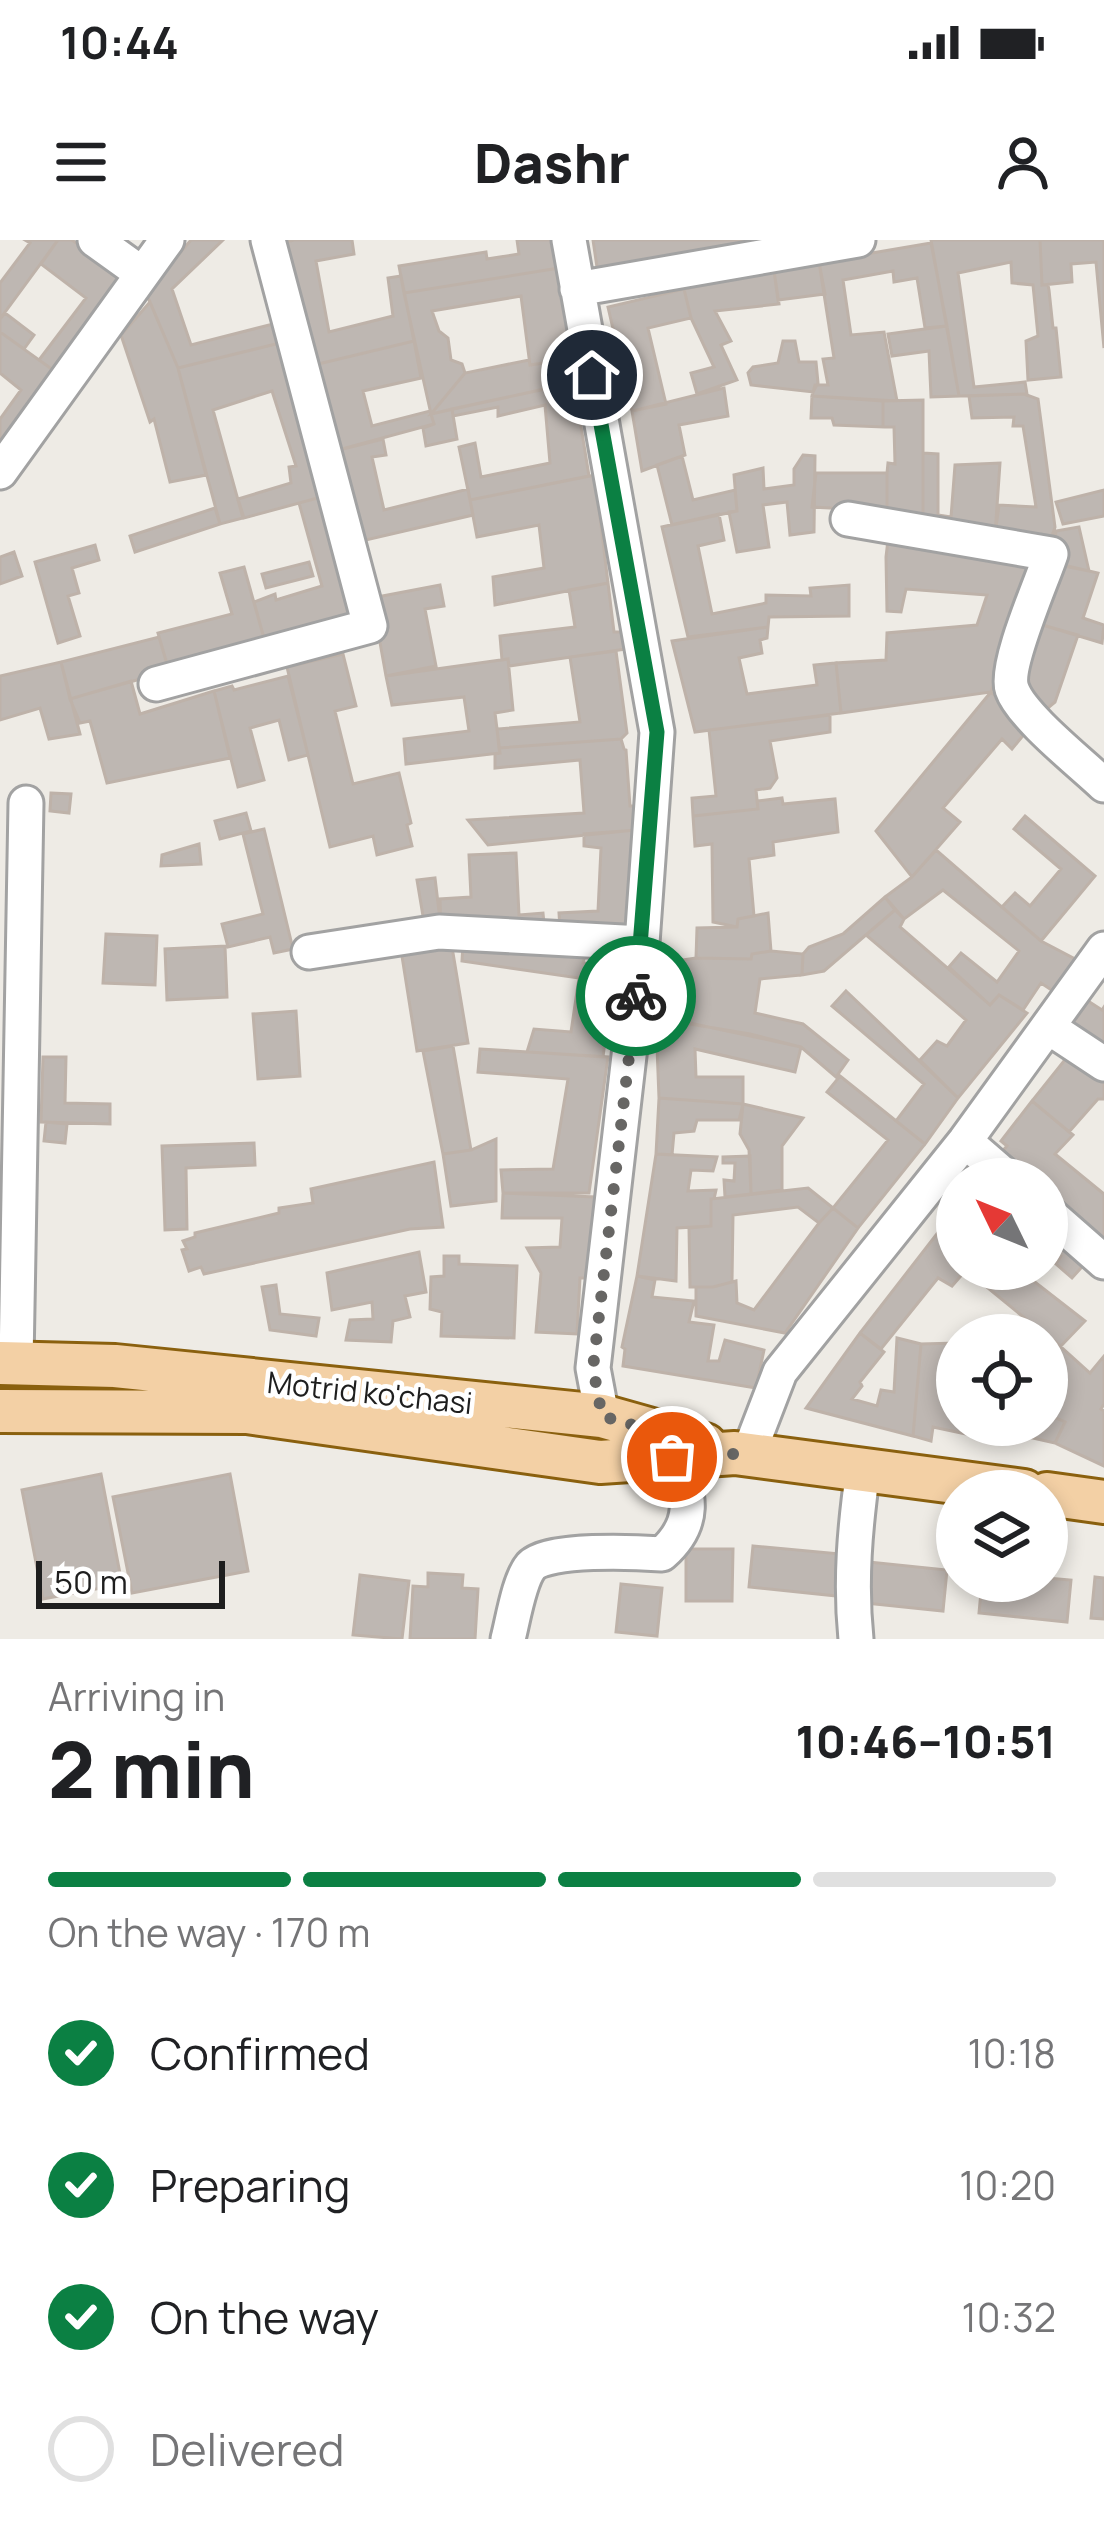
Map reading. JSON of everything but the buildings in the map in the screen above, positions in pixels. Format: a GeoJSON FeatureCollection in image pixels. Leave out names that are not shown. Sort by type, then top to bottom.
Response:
{"type":"FeatureCollection","features":[{"type":"Feature","properties":{"kind":"main road","name":"Motrid ko'chasi"},"geometry":{"type":"LineString","coordinates":[[8,1363],[115,1366],[602,1416],[741,1454],[936,1480]]}},
{"type":"Feature","properties":{"kind":"main road","name":"Motrid ko'chasi"},"geometry":{"type":"LineString","coordinates":[[0,1411],[247,1412],[600,1462],[741,1454]]}},
{"type":"Feature","properties":{"kind":"main road"},"geometry":{"type":"LineString","coordinates":[[1068,1497],[1104,1502]]}},
{"type":"Feature","properties":{"kind":"street"},"geometry":{"type":"LineString","coordinates":[[95,240],[141,273]]}},
{"type":"Feature","properties":{"kind":"street"},"geometry":{"type":"LineString","coordinates":[[0,472],[167,240]]}},
{"type":"Feature","properties":{"kind":"street"},"geometry":{"type":"LineString","coordinates":[[156,684],[370,626],[268,240]]}},
{"type":"Feature","properties":{"kind":"street"},"geometry":{"type":"LineString","coordinates":[[569,240],[657,732],[642,944],[593,1368],[602,1416]]}},
{"type":"Feature","properties":{"kind":"street"},"geometry":{"type":"LineString","coordinates":[[577,289],[761,248],[858,240]]}},
{"type":"Feature","properties":{"kind":"street"},"geometry":{"type":"LineString","coordinates":[[848,519],[1051,554],[1012,664],[1010,686],[1021,706],[1104,785]]}},
{"type":"Feature","properties":{"kind":"street"},"geometry":{"type":"LineString","coordinates":[[8,1363],[26,803]]}},
{"type":"Feature","properties":{"kind":"street"},"geometry":{"type":"LineString","coordinates":[[308,952],[439,932],[642,944]]}},
{"type":"Feature","properties":{"kind":"street"},"geometry":{"type":"LineString","coordinates":[[741,1454],[780,1372],[965,1141],[1104,949]]}},
{"type":"Feature","properties":{"kind":"street"},"geometry":{"type":"LineString","coordinates":[[1048,1027],[1104,1064]]}},
{"type":"Feature","properties":{"kind":"street"},"geometry":{"type":"LineString","coordinates":[[965,1141],[985,1158]]}},
{"type":"Feature","properties":{"kind":"street"},"geometry":{"type":"LineString","coordinates":[[1068,1230],[1104,1262]]}},
{"type":"Feature","properties":{"kind":"street"},"geometry":{"type":"LineString","coordinates":[[508,1639],[527,1570],[542,1557],[662,1554],[681,1538],[688,1495],[672,1457]]}},
{"type":"Feature","properties":{"kind":"street"},"geometry":{"type":"LineString","coordinates":[[856,1639],[852,1597],[863,1470]]}},
{"type":"Feature","properties":{"kind":"way so far"},"geometry":{"type":"LineString","coordinates":[[636,996],[593,1368],[602,1416],[734,1454],[672,1457]]}},
{"type":"Feature","properties":{"kind":"route"},"geometry":{"type":"LineString","coordinates":[[592,375],[657,732],[636,996]]}}]}
